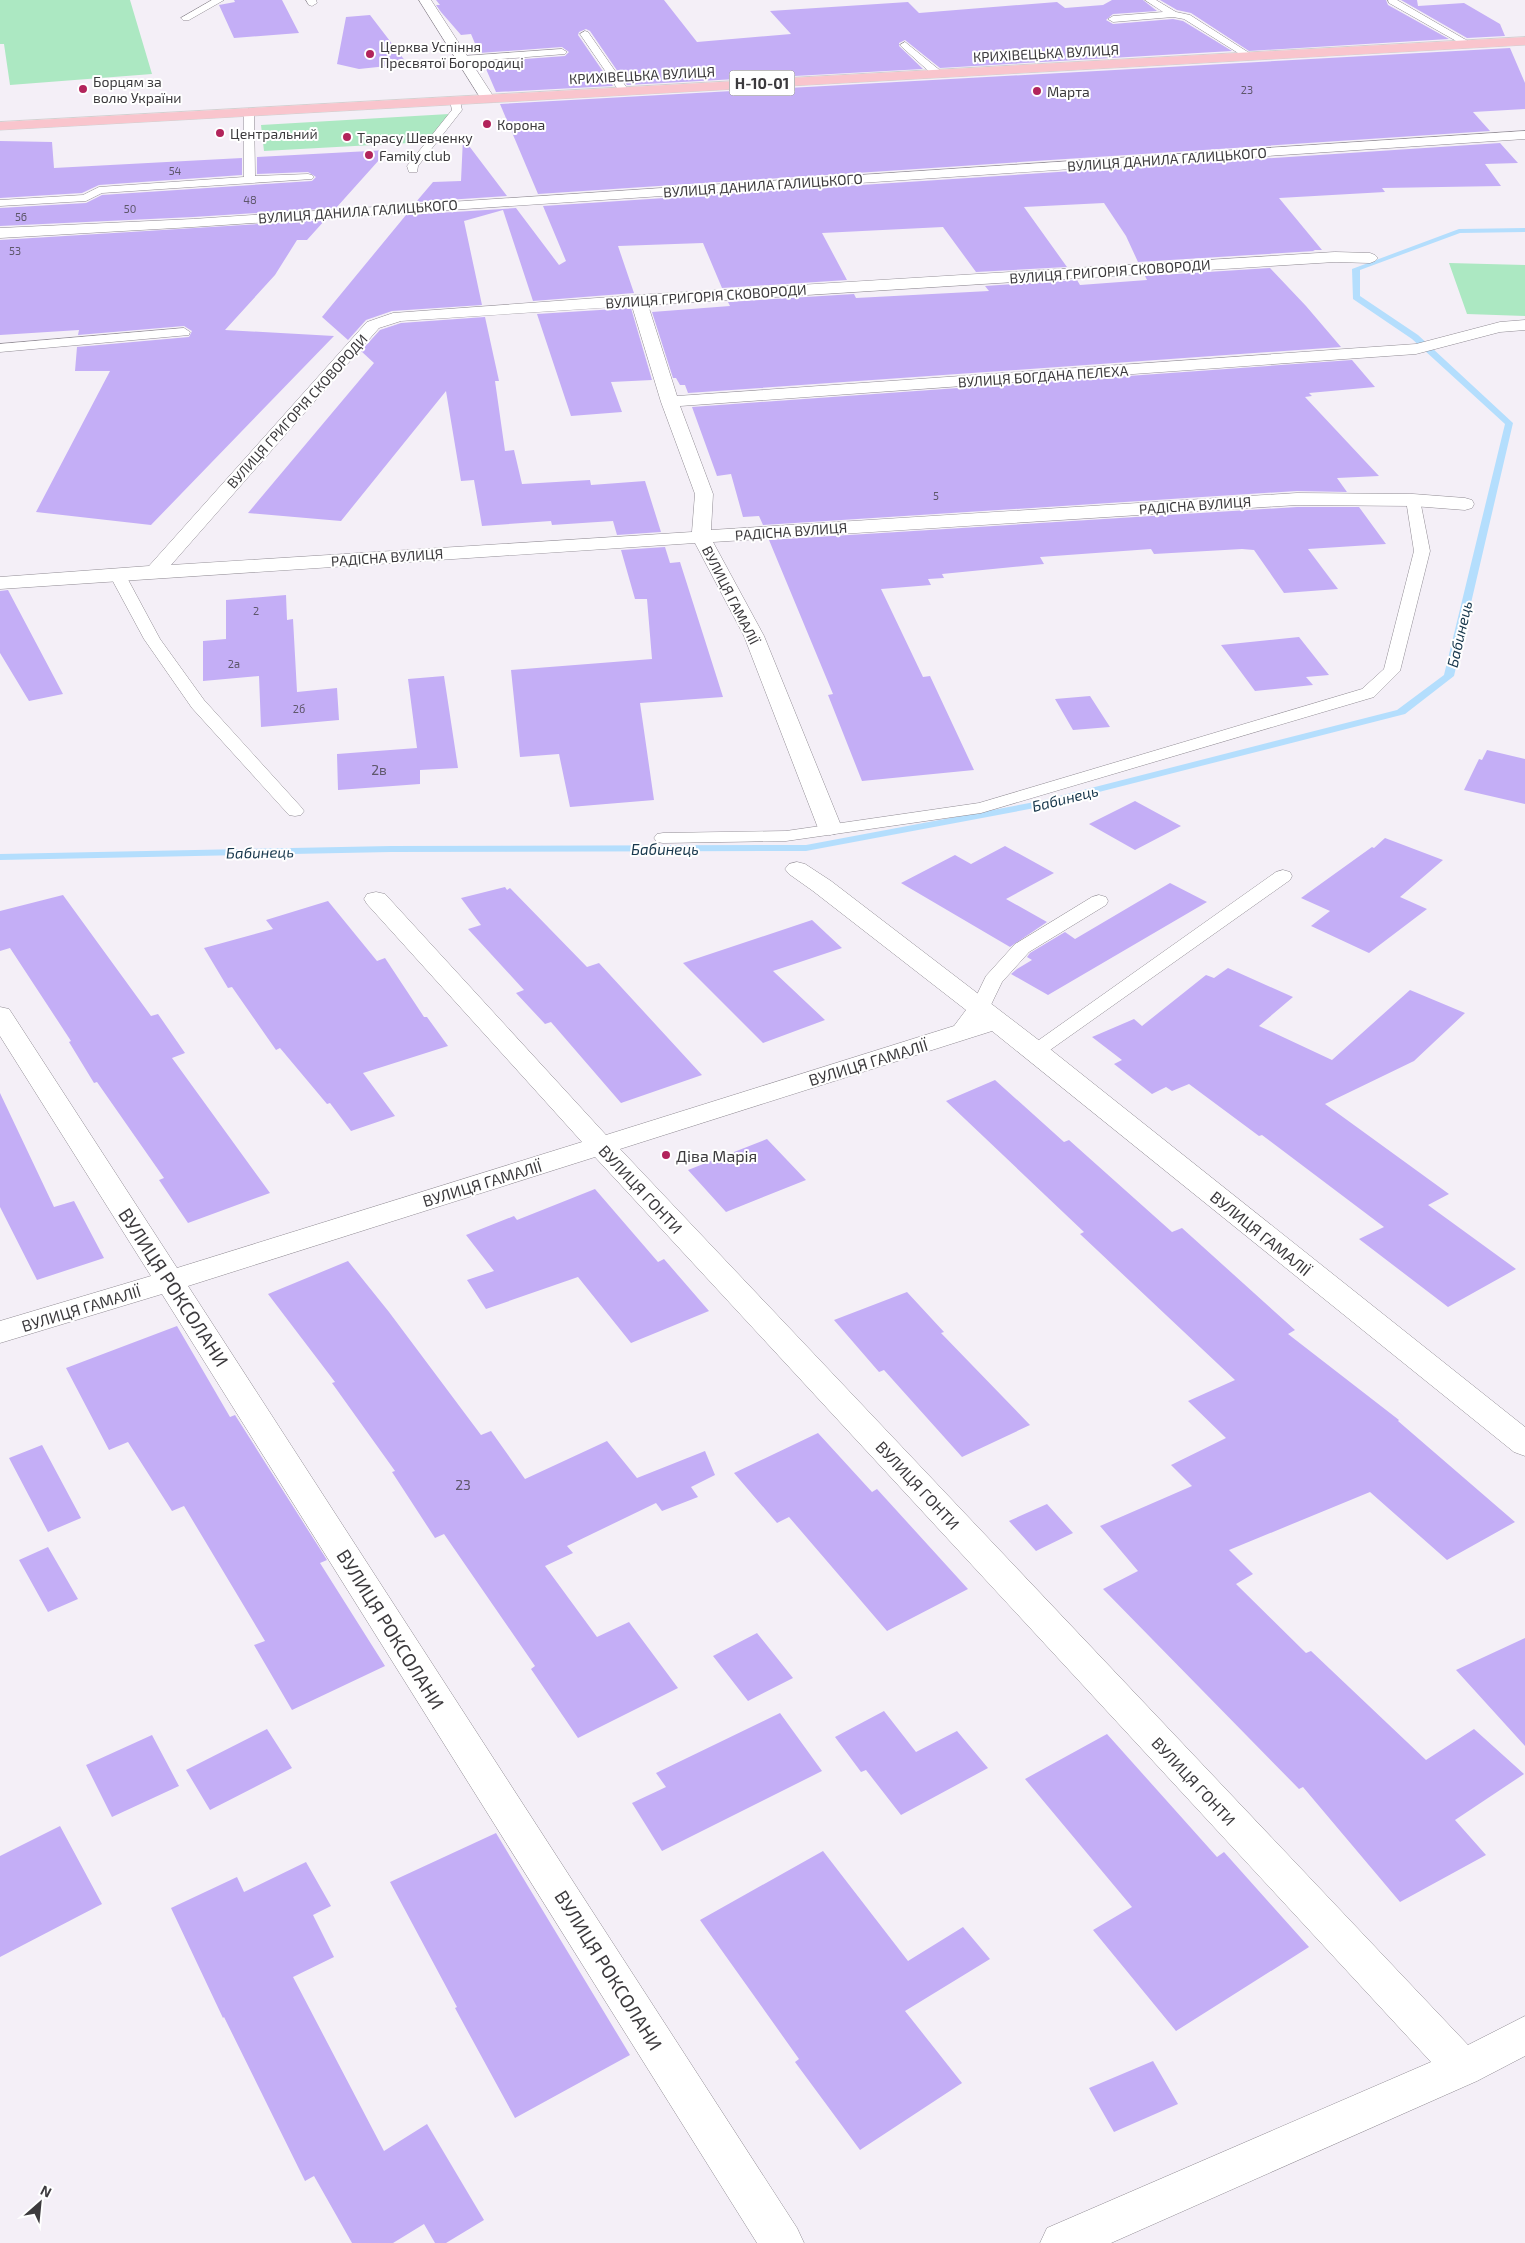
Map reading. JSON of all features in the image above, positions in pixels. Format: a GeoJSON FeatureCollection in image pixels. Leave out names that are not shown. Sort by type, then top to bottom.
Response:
{"type":"FeatureCollection","features":[{"type":"Feature","properties":{"kind":"main road","name":"КРИХІВЕЦЬКА ВУЛИЦЯ"},"geometry":{"type":"LineString","coordinates":[[0,126],[1525,41]]}},
{"type":"Feature","properties":{"kind":"street"},"geometry":{"type":"LineString","coordinates":[[425,0],[488,99]]}},
{"type":"Feature","properties":{"kind":"street","name":"ВУЛИЦЯ ДАНИЛА ГАЛИЦЬКОГО"},"geometry":{"type":"LineString","coordinates":[[0,233],[193,223],[1525,135]]}},
{"type":"Feature","properties":{"kind":"street","name":"ВУЛИЦЯ ГРИГОРІЯ СКОВОРОДИ"},"geometry":{"type":"LineString","coordinates":[[154,572],[373,325],[399,316],[1326,257],[1370,258]]}},
{"type":"Feature","properties":{"kind":"street","name":"ВУЛИЦЯ ГАМАЛІЇ"},"geometry":{"type":"LineString","coordinates":[[638,300],[670,402],[704,494],[701,536],[754,636],[830,828]]}},
{"type":"Feature","properties":{"kind":"street","name":"ВУЛИЦЯ БОГДАНА ПЕЛЕХА"},"geometry":{"type":"LineString","coordinates":[[670,402],[1416,349],[1500,328],[1525,325]]}},
{"type":"Feature","properties":{"kind":"street","name":"РАДІСНА ВУЛИЦЯ"},"geometry":{"type":"LineString","coordinates":[[0,583],[701,536],[1297,499],[1413,500],[1465,504]]}},
{"type":"Feature","properties":{"kind":"street","name":"ВУЛИЦЯ ГАМАЛІЇ"},"geometry":{"type":"LineString","coordinates":[[798,869],[988,1016],[1036,1050],[1525,1444]]}},
{"type":"Feature","properties":{"kind":"street","name":"ВУЛИЦЯ ГОНТИ"},"geometry":{"type":"LineString","coordinates":[[376,899],[601,1146],[1463,2068]]}},
{"type":"Feature","properties":{"kind":"street","name":"ВУЛИЦЯ РОКСОЛАНИ"},"geometry":{"type":"LineString","coordinates":[[0,1015],[782,2243]]}},
{"type":"Feature","properties":{"kind":"street","name":"ВУЛИЦЯ ГАМАЛІЇ"},"geometry":{"type":"LineString","coordinates":[[0,1332],[170,1281],[962,1032],[988,1016]]}},
{"type":"Feature","properties":{"kind":"street"},"geometry":{"type":"LineString","coordinates":[[1062,2243],[1463,2068],[1525,2035]]}},
{"type":"Feature","properties":{"kind":"lane"},"geometry":{"type":"LineString","coordinates":[[186,18],[219,0]]}},
{"type":"Feature","properties":{"kind":"lane"},"geometry":{"type":"LineString","coordinates":[[1150,0],[1173,14]]}},
{"type":"Feature","properties":{"kind":"lane"},"geometry":{"type":"LineString","coordinates":[[1392,1],[1468,44]]}},
{"type":"Feature","properties":{"kind":"lane"},"geometry":{"type":"LineString","coordinates":[[1113,19],[1173,14],[1187,17],[1249,56]]}},
{"type":"Feature","properties":{"kind":"lane"},"geometry":{"type":"LineString","coordinates":[[584,34],[624,91]]}},
{"type":"Feature","properties":{"kind":"lane"},"geometry":{"type":"LineString","coordinates":[[905,45],[938,74]]}},
{"type":"Feature","properties":{"kind":"lane"},"geometry":{"type":"LineString","coordinates":[[463,59],[562,52]]}},
{"type":"Feature","properties":{"kind":"lane"},"geometry":{"type":"LineString","coordinates":[[413,170],[412,166],[457,110],[454,101]]}},
{"type":"Feature","properties":{"kind":"lane"},"geometry":{"type":"LineString","coordinates":[[249,112],[250,180]]}},
{"type":"Feature","properties":{"kind":"lane"},"geometry":{"type":"LineString","coordinates":[[0,203],[86,198],[99,190],[308,177]]}},
{"type":"Feature","properties":{"kind":"lane"},"geometry":{"type":"LineString","coordinates":[[0,348],[184,332]]}},
{"type":"Feature","properties":{"kind":"lane"},"geometry":{"type":"LineString","coordinates":[[663,838],[786,836],[830,828],[981,808],[1368,693],[1392,672],[1422,551],[1413,500]]}},
{"type":"Feature","properties":{"kind":"lane"},"geometry":{"type":"LineString","coordinates":[[117,574],[152,639],[198,704],[295,811]]}},
{"type":"Feature","properties":{"kind":"lane"},"geometry":{"type":"LineString","coordinates":[[1036,1050],[1283,876]]}},
{"type":"Feature","properties":{"kind":"lane"},"geometry":{"type":"LineString","coordinates":[[988,1016],[993,980],[1022,948],[1099,900]]}},
{"type":"Feature","properties":{"kind":"green space"},"geometry":{"type":"Polygon","coordinates":[[[0,0],[130,0],[152,74],[10,85],[4,44],[0,44],[0,0]]]}},
{"type":"Feature","properties":{"kind":"green space"},"geometry":{"type":"Polygon","coordinates":[[[449,114],[427,142],[264,151],[261,125],[449,114]]]}},
{"type":"Feature","properties":{"kind":"green space"},"geometry":{"type":"Polygon","coordinates":[[[1449,263],[1525,265],[1525,316],[1467,314],[1449,263]]]}},
{"type":"Feature","properties":{"kind":"building"},"geometry":{"type":"Polygon","coordinates":[[[234,0],[282,0],[299,33],[234,38],[219,5],[235,2],[234,0]]]}},
{"type":"Feature","properties":{"kind":"building"},"geometry":{"type":"Polygon","coordinates":[[[436,0],[664,0],[697,42],[791,34],[770,11],[908,2],[919,13],[1057,2],[1065,8],[1103,5],[1112,0],[1143,0],[1157,11],[1113,14],[1106,20],[1113,24],[1173,19],[1183,21],[1232,51],[940,68],[905,40],[899,43],[899,46],[923,69],[627,85],[590,31],[586,29],[579,32],[578,35],[613,86],[496,92],[483,62],[565,56],[569,52],[562,47],[479,53],[471,34],[461,35],[436,5],[440,5],[436,0]]]}},
{"type":"Feature","properties":{"kind":"building"},"geometry":{"type":"Polygon","coordinates":[[[1160,0],[1386,0],[1388,5],[1449,39],[1249,51],[1191,13],[1177,10],[1160,0]]]}},
{"type":"Feature","properties":{"kind":"building"},"geometry":{"type":"Polygon","coordinates":[[[1401,0],[1417,0],[1418,6],[1464,3],[1500,24],[1505,36],[1467,38],[1401,0]]]}},
{"type":"Feature","properties":{"kind":"building"},"geometry":{"type":"Polygon","coordinates":[[[370,15],[406,62],[395,63],[397,65],[359,69],[337,64],[346,17],[370,15]]]}},
{"type":"Feature","properties":{"kind":"building"},"geometry":{"type":"Polygon","coordinates":[[[1510,48],[1525,83],[1525,109],[1473,112],[1490,131],[538,194],[500,104],[1510,48]]]}},
{"type":"Feature","properties":{"kind":"building"},"geometry":{"type":"Polygon","coordinates":[[[463,138],[507,196],[416,202],[433,182],[461,181],[463,138]]]}},
{"type":"Feature","properties":{"kind":"building"},"geometry":{"type":"Polygon","coordinates":[[[0,141],[52,142],[54,168],[242,158],[242,175],[99,185],[82,193],[0,198],[0,141]]]}},
{"type":"Feature","properties":{"kind":"building"},"geometry":{"type":"Polygon","coordinates":[[[1500,143],[1518,163],[1485,164],[1501,186],[1382,188],[1385,192],[1279,198],[1322,250],[1138,262],[1126,236],[1104,203],[1024,207],[1067,267],[976,272],[943,227],[822,233],[847,280],[722,288],[703,243],[618,246],[634,293],[533,301],[503,210],[464,221],[482,305],[392,311],[366,320],[348,340],[322,317],[406,215],[516,208],[559,265],[566,261],[543,206],[1500,143]]]}},
{"type":"Feature","properties":{"kind":"building"},"geometry":{"type":"Polygon","coordinates":[[[388,150],[336,208],[0,226],[0,208],[86,203],[102,195],[312,181],[316,177],[308,172],[257,174],[257,157],[388,150]]]}},
{"type":"Feature","properties":{"kind":"building"},"geometry":{"type":"Polygon","coordinates":[[[325,220],[307,240],[297,240],[275,275],[225,330],[334,336],[151,525],[36,512],[110,371],[75,371],[77,347],[189,337],[192,331],[184,326],[78,335],[79,330],[0,335],[0,240],[325,220]]]}},
{"type":"Feature","properties":{"kind":"building"},"geometry":{"type":"Polygon","coordinates":[[[1270,268],[1341,347],[688,393],[685,385],[680,385],[676,378],[673,378],[652,312],[730,306],[728,302],[854,294],[856,298],[989,291],[985,286],[1077,280],[1080,285],[1147,280],[1145,276],[1270,268]]]}},
{"type":"Feature","properties":{"kind":"building"},"geometry":{"type":"Polygon","coordinates":[[[631,308],[652,380],[611,382],[622,412],[571,416],[537,314],[631,308]]]}},
{"type":"Feature","properties":{"kind":"building"},"geometry":{"type":"Polygon","coordinates":[[[485,317],[499,381],[495,381],[505,451],[514,450],[522,484],[590,480],[591,485],[645,481],[661,532],[617,535],[613,521],[552,525],[551,521],[482,526],[474,480],[461,481],[446,391],[341,521],[248,513],[374,363],[361,351],[380,330],[401,323],[485,317]]]}},
{"type":"Feature","properties":{"kind":"building"},"geometry":{"type":"Polygon","coordinates":[[[1352,360],[1375,387],[1309,393],[1312,396],[1305,397],[1379,476],[1337,478],[1347,492],[1297,491],[763,525],[759,516],[743,517],[731,474],[717,476],[692,407],[1352,360]]]}},
{"type":"Feature","properties":{"kind":"building"},"geometry":{"type":"Polygon","coordinates":[[[1297,507],[1359,507],[1386,544],[1308,549],[1338,589],[1284,593],[1254,550],[1154,554],[1151,549],[1040,557],[1044,564],[942,574],[944,578],[928,579],[931,585],[881,589],[923,677],[930,676],[974,770],[862,781],[828,695],[833,694],[769,540],[1297,507]]]}},
{"type":"Feature","properties":{"kind":"building"},"geometry":{"type":"Polygon","coordinates":[[[665,547],[670,563],[680,562],[723,697],[640,703],[654,800],[570,807],[559,754],[520,757],[511,670],[652,659],[647,599],[635,599],[621,550],[665,547]]]}},
{"type":"Feature","properties":{"kind":"building"},"geometry":{"type":"Polygon","coordinates":[[[8,590],[63,694],[29,701],[0,653],[0,591],[8,590]]]}},
{"type":"Feature","properties":{"kind":"building"},"geometry":{"type":"Polygon","coordinates":[[[286,595],[287,620],[293,619],[297,692],[337,688],[339,720],[261,727],[259,676],[203,681],[203,641],[226,639],[226,600],[286,595]]]}},
{"type":"Feature","properties":{"kind":"building"},"geometry":{"type":"Polygon","coordinates":[[[1299,637],[1329,675],[1306,677],[1313,685],[1255,691],[1221,645],[1299,637]]]}},
{"type":"Feature","properties":{"kind":"building"},"geometry":{"type":"Polygon","coordinates":[[[444,676],[458,768],[420,770],[420,784],[338,790],[337,754],[417,748],[408,679],[444,676]]]}},
{"type":"Feature","properties":{"kind":"building"},"geometry":{"type":"Polygon","coordinates":[[[1090,696],[1110,727],[1073,730],[1055,699],[1090,696]]]}},
{"type":"Feature","properties":{"kind":"building"},"geometry":{"type":"Polygon","coordinates":[[[1487,750],[1525,759],[1525,804],[1464,790],[1479,759],[1482,760],[1487,750]]]}},
{"type":"Feature","properties":{"kind":"building"},"geometry":{"type":"Polygon","coordinates":[[[1135,801],[1181,826],[1135,850],[1089,824],[1135,801]]]}},
{"type":"Feature","properties":{"kind":"building"},"geometry":{"type":"Polygon","coordinates":[[[1385,838],[1443,860],[1400,897],[1427,909],[1369,953],[1311,926],[1330,911],[1301,898],[1372,847],[1374,848],[1385,838]]]}},
{"type":"Feature","properties":{"kind":"building"},"geometry":{"type":"Polygon","coordinates":[[[1005,846],[1054,873],[1006,899],[1047,922],[1010,947],[901,883],[955,855],[971,864],[1005,846]]]}},
{"type":"Feature","properties":{"kind":"building"},"geometry":{"type":"Polygon","coordinates":[[[1170,883],[1207,902],[1048,995],[1011,974],[1032,960],[1027,957],[1030,953],[1065,932],[1075,939],[1170,883]]]}},
{"type":"Feature","properties":{"kind":"building"},"geometry":{"type":"Polygon","coordinates":[[[505,887],[507,890],[510,888],[587,967],[599,963],[702,1075],[621,1103],[551,1022],[545,1024],[516,993],[524,990],[468,929],[481,925],[461,898],[505,887]]]}},
{"type":"Feature","properties":{"kind":"building"},"geometry":{"type":"Polygon","coordinates":[[[63,895],[151,1016],[158,1014],[185,1053],[172,1058],[270,1193],[188,1223],[159,1180],[164,1178],[97,1082],[94,1083],[69,1042],[71,1041],[10,948],[0,951],[0,911],[63,895]]]}},
{"type":"Feature","properties":{"kind":"building"},"geometry":{"type":"Polygon","coordinates":[[[328,901],[377,961],[385,958],[424,1017],[427,1017],[448,1046],[363,1073],[395,1116],[351,1131],[330,1103],[327,1104],[280,1048],[276,1050],[232,987],[228,988],[204,948],[273,929],[266,920],[328,901]]]}},
{"type":"Feature","properties":{"kind":"building"},"geometry":{"type":"Polygon","coordinates":[[[812,920],[842,948],[773,971],[825,1020],[763,1043],[683,963],[812,920]]]}},
{"type":"Feature","properties":{"kind":"building"},"geometry":{"type":"Polygon","coordinates":[[[1228,968],[1293,997],[1259,1026],[1332,1060],[1410,990],[1465,1013],[1414,1061],[1325,1104],[1449,1194],[1428,1205],[1516,1269],[1448,1307],[1359,1239],[1384,1227],[1262,1135],[1259,1136],[1189,1084],[1172,1091],[1166,1087],[1152,1094],[1114,1064],[1122,1060],[1092,1037],[1134,1019],[1142,1026],[1206,975],[1214,978],[1228,968]]]}},
{"type":"Feature","properties":{"kind":"building"},"geometry":{"type":"Polygon","coordinates":[[[995,1080],[1064,1142],[1069,1140],[1172,1232],[1182,1228],[1295,1330],[1288,1334],[1399,1420],[1515,1522],[1447,1560],[1370,1492],[1229,1550],[1253,1574],[1236,1584],[1306,1653],[1311,1651],[1426,1760],[1474,1729],[1524,1774],[1455,1820],[1486,1855],[1400,1902],[1303,1787],[1299,1789],[1103,1589],[1138,1571],[1100,1526],[1192,1486],[1171,1465],[1226,1438],[1188,1401],[1235,1380],[1080,1234],[1084,1232],[946,1101],[995,1080]]]}},
{"type":"Feature","properties":{"kind":"building"},"geometry":{"type":"Polygon","coordinates":[[[0,1093],[54,1207],[74,1201],[104,1258],[37,1280],[0,1207],[0,1093]]]}},
{"type":"Feature","properties":{"kind":"building"},"geometry":{"type":"Polygon","coordinates":[[[767,1139],[806,1180],[726,1212],[688,1170],[767,1139]]]}},
{"type":"Feature","properties":{"kind":"building"},"geometry":{"type":"Polygon","coordinates":[[[595,1189],[658,1262],[664,1259],[709,1311],[631,1343],[578,1277],[486,1309],[467,1280],[494,1271],[466,1235],[514,1216],[517,1220],[595,1189]]]}},
{"type":"Feature","properties":{"kind":"building"},"geometry":{"type":"Polygon","coordinates":[[[348,1261],[389,1312],[481,1435],[491,1431],[525,1479],[607,1441],[637,1478],[705,1451],[715,1475],[691,1487],[698,1497],[662,1511],[656,1503],[567,1546],[573,1553],[545,1566],[597,1637],[629,1622],[678,1688],[578,1738],[531,1669],[535,1666],[444,1534],[435,1538],[392,1472],[395,1471],[332,1383],[335,1382],[268,1294],[348,1261]]]}},
{"type":"Feature","properties":{"kind":"building"},"geometry":{"type":"Polygon","coordinates":[[[907,1292],[944,1332],[941,1333],[1030,1425],[962,1457],[884,1370],[879,1372],[834,1320],[907,1292]]]}},
{"type":"Feature","properties":{"kind":"building"},"geometry":{"type":"Polygon","coordinates":[[[177,1326],[230,1417],[235,1415],[327,1560],[320,1563],[385,1666],[292,1710],[254,1645],[265,1641],[184,1506],[172,1511],[128,1442],[109,1450],[66,1368],[177,1326]]]}},
{"type":"Feature","properties":{"kind":"building"},"geometry":{"type":"Polygon","coordinates":[[[818,1433],[872,1492],[877,1489],[968,1589],[887,1631],[789,1517],[777,1523],[734,1473],[818,1433]]]}},
{"type":"Feature","properties":{"kind":"building"},"geometry":{"type":"Polygon","coordinates":[[[42,1445],[81,1518],[48,1532],[9,1458],[42,1445]]]}},
{"type":"Feature","properties":{"kind":"building"},"geometry":{"type":"Polygon","coordinates":[[[1047,1504],[1073,1533],[1036,1551],[1009,1521],[1047,1504]]]}},
{"type":"Feature","properties":{"kind":"building"},"geometry":{"type":"Polygon","coordinates":[[[48,1547],[78,1599],[48,1612],[19,1560],[48,1547]]]}},
{"type":"Feature","properties":{"kind":"building"},"geometry":{"type":"Polygon","coordinates":[[[757,1633],[793,1678],[748,1701],[713,1656],[757,1633]]]}},
{"type":"Feature","properties":{"kind":"building"},"geometry":{"type":"Polygon","coordinates":[[[1525,1638],[1525,1746],[1456,1670],[1525,1638]]]}},
{"type":"Feature","properties":{"kind":"building"},"geometry":{"type":"Polygon","coordinates":[[[884,1711],[916,1752],[957,1731],[988,1768],[901,1815],[866,1770],[861,1772],[835,1737],[884,1711]]]}},
{"type":"Feature","properties":{"kind":"building"},"geometry":{"type":"Polygon","coordinates":[[[780,1713],[822,1771],[662,1851],[632,1803],[666,1787],[656,1773],[780,1713]]]}},
{"type":"Feature","properties":{"kind":"building"},"geometry":{"type":"Polygon","coordinates":[[[267,1729],[292,1768],[210,1810],[186,1770],[267,1729]]]}},
{"type":"Feature","properties":{"kind":"building"},"geometry":{"type":"Polygon","coordinates":[[[1107,1734],[1217,1857],[1224,1852],[1309,1947],[1176,2031],[1093,1930],[1132,1907],[1025,1779],[1107,1734]]]}},
{"type":"Feature","properties":{"kind":"building"},"geometry":{"type":"Polygon","coordinates":[[[152,1735],[179,1786],[112,1817],[86,1765],[152,1735]]]}},
{"type":"Feature","properties":{"kind":"building"},"geometry":{"type":"Polygon","coordinates":[[[60,1826],[102,1904],[0,1957],[0,1856],[60,1826]]]}},
{"type":"Feature","properties":{"kind":"building"},"geometry":{"type":"Polygon","coordinates":[[[496,1833],[630,2055],[515,2118],[455,2008],[457,2007],[390,1882],[496,1833]]]}},
{"type":"Feature","properties":{"kind":"building"},"geometry":{"type":"Polygon","coordinates":[[[823,1851],[908,1961],[963,1927],[990,1959],[905,2011],[962,2083],[860,2150],[795,2062],[799,2059],[700,1920],[823,1851]]]}},
{"type":"Feature","properties":{"kind":"building"},"geometry":{"type":"Polygon","coordinates":[[[306,1862],[331,1906],[313,1915],[334,1957],[293,1977],[384,2151],[427,2124],[484,2220],[446,2243],[435,2243],[424,2224],[393,2243],[352,2243],[314,2176],[305,2181],[223,2018],[171,1908],[237,1877],[244,1892],[306,1862]]]}},
{"type":"Feature","properties":{"kind":"building"},"geometry":{"type":"Polygon","coordinates":[[[1153,2061],[1178,2104],[1114,2132],[1089,2088],[1153,2061]]]}},
{"type":"Feature","properties":{"kind":"waterway","name":"Бабинець"},"geometry":{"type":"LineString","coordinates":[[0,857],[391,849],[806,848],[1040,804],[1401,712],[1449,676],[1509,423],[1415,337],[1356,297],[1356,269],[1459,231],[1525,230]]}},
{"type":"Feature","properties":{"kind":"place","name":"Церква Успіння Пресвятої Богородиці"},"geometry":{"type":"Point","coordinates":[370,54]}},
{"type":"Feature","properties":{"kind":"place","name":"Борцям за волю України"},"geometry":{"type":"Point","coordinates":[83,89]}},
{"type":"Feature","properties":{"kind":"place","name":"Марта"},"geometry":{"type":"Point","coordinates":[1037,91]}},
{"type":"Feature","properties":{"kind":"place","name":"Корона"},"geometry":{"type":"Point","coordinates":[487,124]}},
{"type":"Feature","properties":{"kind":"place","name":"Центральний"},"geometry":{"type":"Point","coordinates":[220,133]}},
{"type":"Feature","properties":{"kind":"place","name":"Тарасу Шевченку"},"geometry":{"type":"Point","coordinates":[347,137]}},
{"type":"Feature","properties":{"kind":"place","name":"Family club"},"geometry":{"type":"Point","coordinates":[369,155]}},
{"type":"Feature","properties":{"kind":"place","name":"Діва Марія"},"geometry":{"type":"Point","coordinates":[666,1155]}}]}
